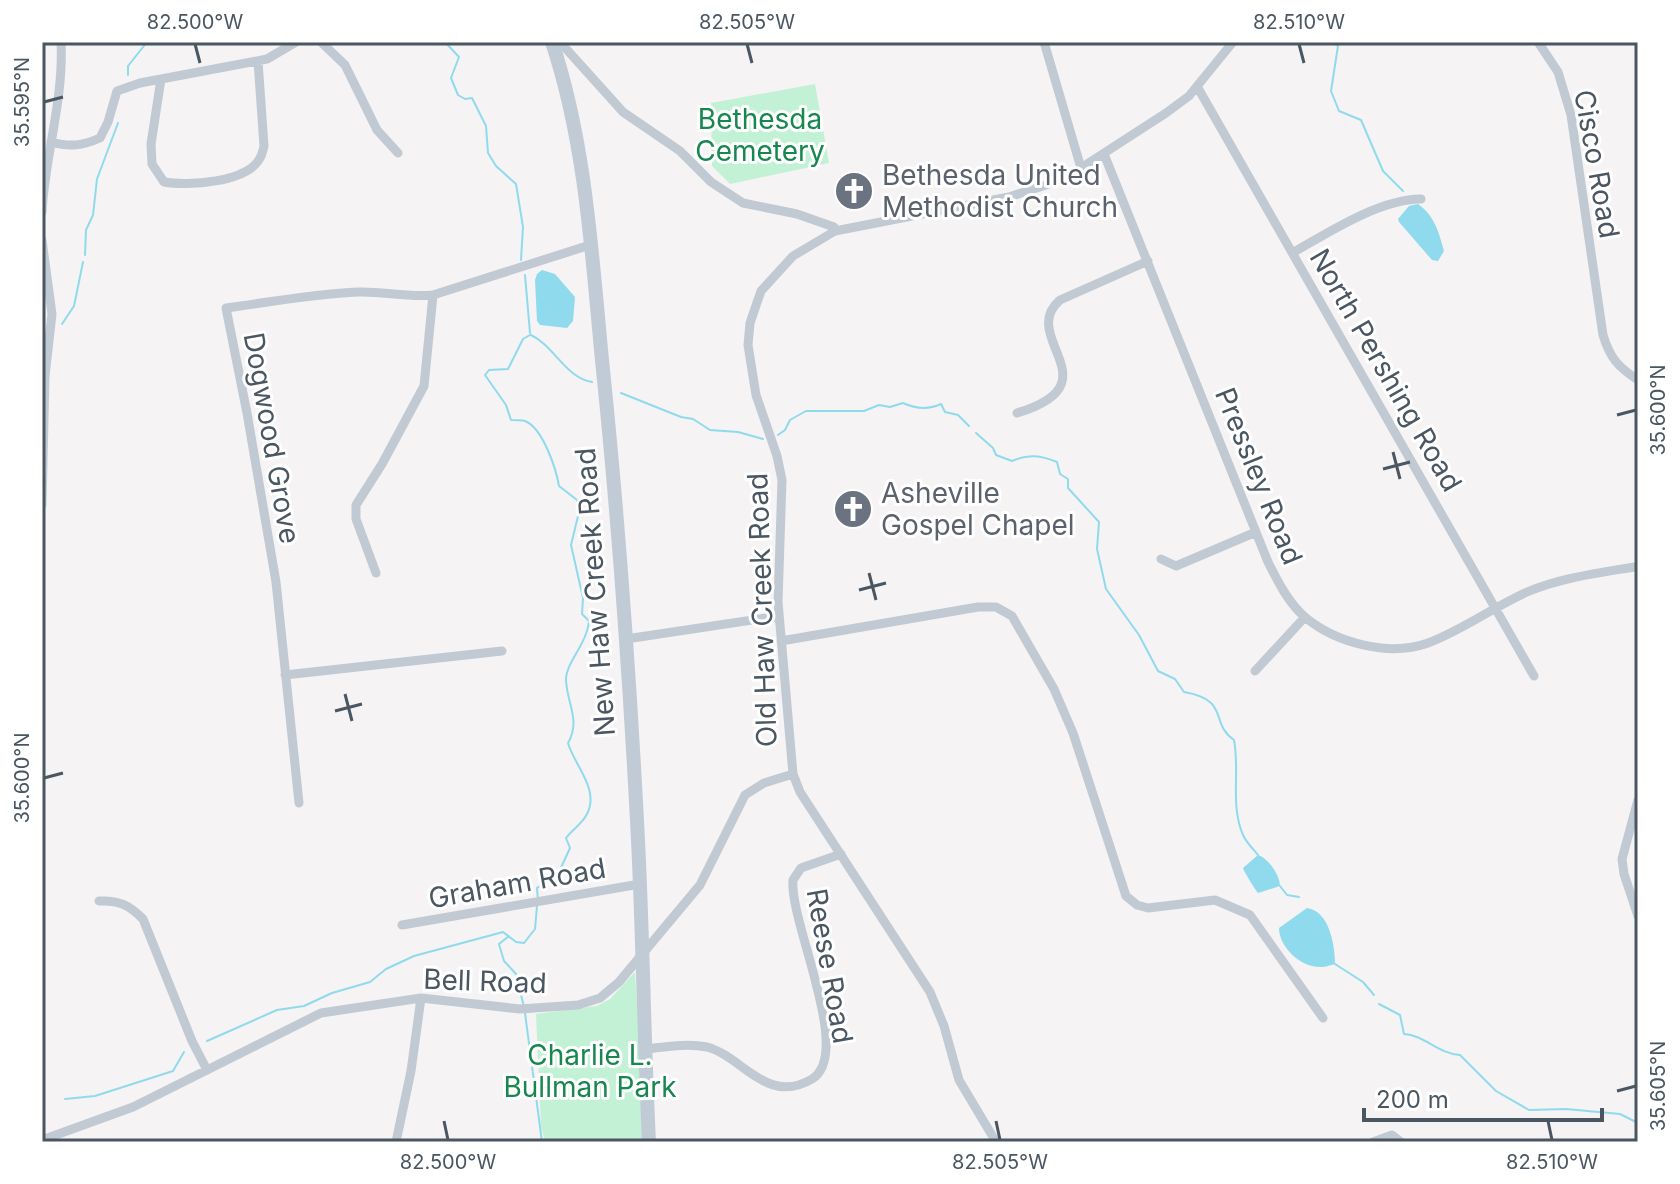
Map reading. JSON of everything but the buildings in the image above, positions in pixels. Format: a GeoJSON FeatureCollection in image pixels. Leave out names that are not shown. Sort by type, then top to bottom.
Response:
{"type":"FeatureCollection","features":[{"type":"Feature","properties":{"kind":"street"},"geometry":{"type":"LineString","coordinates":[[42,212],[62,73],[61,42]]}},
{"type":"Feature","properties":{"kind":"street"},"geometry":{"type":"LineString","coordinates":[[277,53],[280,42]]}},
{"type":"Feature","properties":{"kind":"street"},"geometry":{"type":"LineString","coordinates":[[51,142],[65,146],[82,145],[100,138],[117,91],[161,79],[267,59],[296,42]]}},
{"type":"Feature","properties":{"kind":"street"},"geometry":{"type":"LineString","coordinates":[[321,42],[345,65],[377,130],[398,153]]}},
{"type":"Feature","properties":{"kind":"street","name":"New Haw Creek Road"},"geometry":{"type":"LineString","coordinates":[[552,42],[573,119],[590,245],[620,540],[640,884],[649,1142]]}},
{"type":"Feature","properties":{"kind":"street"},"geometry":{"type":"LineString","coordinates":[[560,42],[623,112],[680,151],[711,182],[743,203],[797,214],[834,227],[835,231]]}},
{"type":"Feature","properties":{"kind":"street"},"geometry":{"type":"LineString","coordinates":[[1044,42],[1081,168]]}},
{"type":"Feature","properties":{"kind":"street","name":"Old Haw Creek Road"},"geometry":{"type":"LineString","coordinates":[[996,1142],[959,1080],[944,1026],[930,992],[800,792],[793,774],[779,616],[782,478],[756,395],[748,345],[749,330],[766,282],[808,245],[835,231],[1028,193],[1055,183],[1166,113],[1198,88],[1233,42]]}},
{"type":"Feature","properties":{"kind":"street","name":"Cisco Road"},"geometry":{"type":"LineString","coordinates":[[1538,42],[1558,72],[1571,115],[1603,335],[1609,354],[1618,367],[1638,380]]}},
{"type":"Feature","properties":{"kind":"street"},"geometry":{"type":"LineString","coordinates":[[161,79],[151,144],[152,164],[164,182],[186,186],[249,171],[260,159],[264,146],[258,61]]}},
{"type":"Feature","properties":{"kind":"street","name":"North Pershing Road"},"geometry":{"type":"LineString","coordinates":[[1198,88],[1534,676]]}},
{"type":"Feature","properties":{"kind":"street","name":"Pressley Road"},"geometry":{"type":"LineString","coordinates":[[1104,154],[1256,532],[1280,584],[1305,617],[1337,637],[1399,648],[1425,644],[1527,592],[1556,582],[1634,567]]}},
{"type":"Feature","properties":{"kind":"street"},"geometry":{"type":"LineString","coordinates":[[1294,252],[1364,213],[1421,199]]}},
{"type":"Feature","properties":{"kind":"street"},"geometry":{"type":"LineString","coordinates":[[42,240],[52,314],[43,407],[42,505]]}},
{"type":"Feature","properties":{"kind":"street","name":"Dogwood Grove"},"geometry":{"type":"LineString","coordinates":[[299,803],[270,543],[226,308],[353,292],[433,295],[590,245]]}},
{"type":"Feature","properties":{"kind":"street"},"geometry":{"type":"LineString","coordinates":[[1017,413],[1038,406],[1062,383],[1063,366],[1050,339],[1053,307],[1060,300],[1148,261]]}},
{"type":"Feature","properties":{"kind":"street"},"geometry":{"type":"LineString","coordinates":[[376,573],[356,519],[356,505],[424,386],[433,295]]}},
{"type":"Feature","properties":{"kind":"street"},"geometry":{"type":"LineString","coordinates":[[1161,559],[1176,566],[1256,532]]}},
{"type":"Feature","properties":{"kind":"street"},"geometry":{"type":"LineString","coordinates":[[781,641],[978,607],[1004,610],[1022,631],[1067,718],[1126,896],[1137,905],[1148,908],[1215,900],[1250,915],[1323,1018]]}},
{"type":"Feature","properties":{"kind":"street"},"geometry":{"type":"LineString","coordinates":[[626,639],[779,616]]}},
{"type":"Feature","properties":{"kind":"street"},"geometry":{"type":"LineString","coordinates":[[1255,671],[1305,617]]}},
{"type":"Feature","properties":{"kind":"street"},"geometry":{"type":"LineString","coordinates":[[285,675],[502,651]]}},
{"type":"Feature","properties":{"kind":"street","name":"Bell Road"},"geometry":{"type":"LineString","coordinates":[[42,1140],[133,1107],[321,1013],[421,998],[523,1008],[578,1005],[600,998],[611,991],[700,885],[745,795],[764,783],[793,774]]}},
{"type":"Feature","properties":{"kind":"street"},"geometry":{"type":"LineString","coordinates":[[1638,800],[1622,859],[1638,916]]}},
{"type":"Feature","properties":{"kind":"street","name":"Reese Road"},"geometry":{"type":"LineString","coordinates":[[646,1049],[708,1048],[721,1053],[761,1081],[780,1085],[806,1082],[817,1075],[826,1056],[826,1038],[815,976],[795,914],[792,886],[794,875],[801,868],[841,854]]}},
{"type":"Feature","properties":{"kind":"street","name":"Graham Road"},"geometry":{"type":"LineString","coordinates":[[402,925],[640,884]]}},
{"type":"Feature","properties":{"kind":"street"},"geometry":{"type":"LineString","coordinates":[[99,901],[117,900],[131,907],[143,919],[192,1041],[207,1070]]}},
{"type":"Feature","properties":{"kind":"street"},"geometry":{"type":"LineString","coordinates":[[396,1142],[411,1071],[421,998]]}},
{"type":"Feature","properties":{"kind":"street"},"geometry":{"type":"LineString","coordinates":[[1373,1142],[1392,1135],[1401,1142]]}},
{"type":"Feature","properties":{"kind":"green space","name":"Bethesda Cemetery"},"geometry":{"type":"Polygon","coordinates":[[[815,84],[829,163],[730,184],[712,166],[711,103],[815,84]]]}},
{"type":"Feature","properties":{"kind":"green space","name":"Charlie L. Bullman Park"},"geometry":{"type":"Polygon","coordinates":[[[635,972],[645,1142],[545,1142],[541,1126],[536,1014],[597,1006],[610,999],[635,972]]]}},
{"type":"Feature","properties":{"kind":"water"},"geometry":{"type":"Polygon","coordinates":[[[1418,204],[1428,213],[1438,231],[1444,251],[1438,261],[1432,260],[1399,222],[1398,219],[1409,206],[1418,204]]]}},
{"type":"Feature","properties":{"kind":"water"},"geometry":{"type":"Polygon","coordinates":[[[542,270],[555,274],[575,297],[573,321],[567,328],[540,325],[537,321],[535,280],[542,270]]]}},
{"type":"Feature","properties":{"kind":"water"},"geometry":{"type":"Polygon","coordinates":[[[1258,855],[1273,868],[1280,886],[1258,893],[1243,868],[1258,855]]]}},
{"type":"Feature","properties":{"kind":"water"},"geometry":{"type":"Polygon","coordinates":[[[1307,908],[1315,910],[1326,922],[1334,947],[1335,964],[1321,967],[1306,964],[1292,955],[1283,942],[1279,928],[1307,908]]]}},
{"type":"Feature","properties":{"kind":"waterway"},"geometry":{"type":"LineString","coordinates":[[128,75],[128,66],[147,42]]}},
{"type":"Feature","properties":{"kind":"waterway"},"geometry":{"type":"LineString","coordinates":[[445,42],[459,57],[451,78],[458,95],[465,99],[472,98],[486,126],[488,153],[496,166],[516,184],[523,227],[521,260]]}},
{"type":"Feature","properties":{"kind":"waterway"},"geometry":{"type":"LineString","coordinates":[[1331,42],[1338,46],[1331,91],[1339,111],[1361,120],[1383,171],[1403,191]]}},
{"type":"Feature","properties":{"kind":"waterway"},"geometry":{"type":"LineString","coordinates":[[85,255],[86,230],[93,215],[97,179],[118,123]]}},
{"type":"Feature","properties":{"kind":"waterway"},"geometry":{"type":"LineString","coordinates":[[62,324],[74,306],[83,262]]}},
{"type":"Feature","properties":{"kind":"waterway"},"geometry":{"type":"LineString","coordinates":[[525,275],[530,333]]}},
{"type":"Feature","properties":{"kind":"waterway"},"geometry":{"type":"LineString","coordinates":[[530,335],[523,339],[508,369],[489,370],[485,375],[506,405],[511,420],[532,425],[552,460],[559,486],[577,500],[579,512],[571,545],[583,598],[582,614],[589,621],[566,680],[573,719],[568,743],[585,777],[590,805],[585,818],[566,838],[570,848],[559,872],[537,888],[538,900]]}},
{"type":"Feature","properties":{"kind":"waterway"},"geometry":{"type":"LineString","coordinates":[[531,335],[547,346],[575,375],[592,382]]}},
{"type":"Feature","properties":{"kind":"waterway"},"geometry":{"type":"LineString","coordinates":[[621,393],[693,419],[710,430],[738,432],[763,439]]}},
{"type":"Feature","properties":{"kind":"waterway"},"geometry":{"type":"LineString","coordinates":[[778,435],[790,420],[806,411],[864,411],[879,405],[890,407],[903,403],[922,408],[941,404],[945,412],[958,415],[969,426]]}},
{"type":"Feature","properties":{"kind":"waterway"},"geometry":{"type":"LineString","coordinates":[[976,433],[993,448],[996,455],[1012,461],[1034,456],[1057,462],[1060,474],[1068,479],[1068,488],[1099,522],[1097,549],[1106,589],[1139,635],[1158,671],[1175,679],[1184,692],[1208,700],[1214,706],[1222,726],[1234,740],[1239,824],[1244,838],[1258,855]]}},
{"type":"Feature","properties":{"kind":"waterway"},"geometry":{"type":"LineString","coordinates":[[1280,886],[1287,895],[1299,897]]}},
{"type":"Feature","properties":{"kind":"waterway"},"geometry":{"type":"LineString","coordinates":[[207,1041],[277,1010],[304,1006],[332,993],[370,982],[386,969],[414,956],[503,932],[516,942],[524,943],[535,929],[537,906]]}},
{"type":"Feature","properties":{"kind":"waterway"},"geometry":{"type":"LineString","coordinates":[[509,936],[499,944],[504,961],[516,974],[524,1007]]}},
{"type":"Feature","properties":{"kind":"waterway"},"geometry":{"type":"LineString","coordinates":[[1335,964],[1363,982],[1374,995]]}},
{"type":"Feature","properties":{"kind":"waterway"},"geometry":{"type":"LineString","coordinates":[[1379,1004],[1400,1015],[1404,1034],[1460,1055],[1496,1091],[1529,1110],[1566,1109],[1620,1114],[1638,1123]]}},
{"type":"Feature","properties":{"kind":"waterway"},"geometry":{"type":"LineString","coordinates":[[525,1013],[542,1142]]}},
{"type":"Feature","properties":{"kind":"waterway"},"geometry":{"type":"LineString","coordinates":[[65,1099],[95,1096],[173,1071],[184,1052]]}},
{"type":"Feature","properties":{"kind":"place","name":"Bethesda United Methodist Church"},"geometry":{"type":"Point","coordinates":[854,191]}},
{"type":"Feature","properties":{"kind":"place","name":"Asheville Gospel Chapel"},"geometry":{"type":"Point","coordinates":[853,509]}}]}
